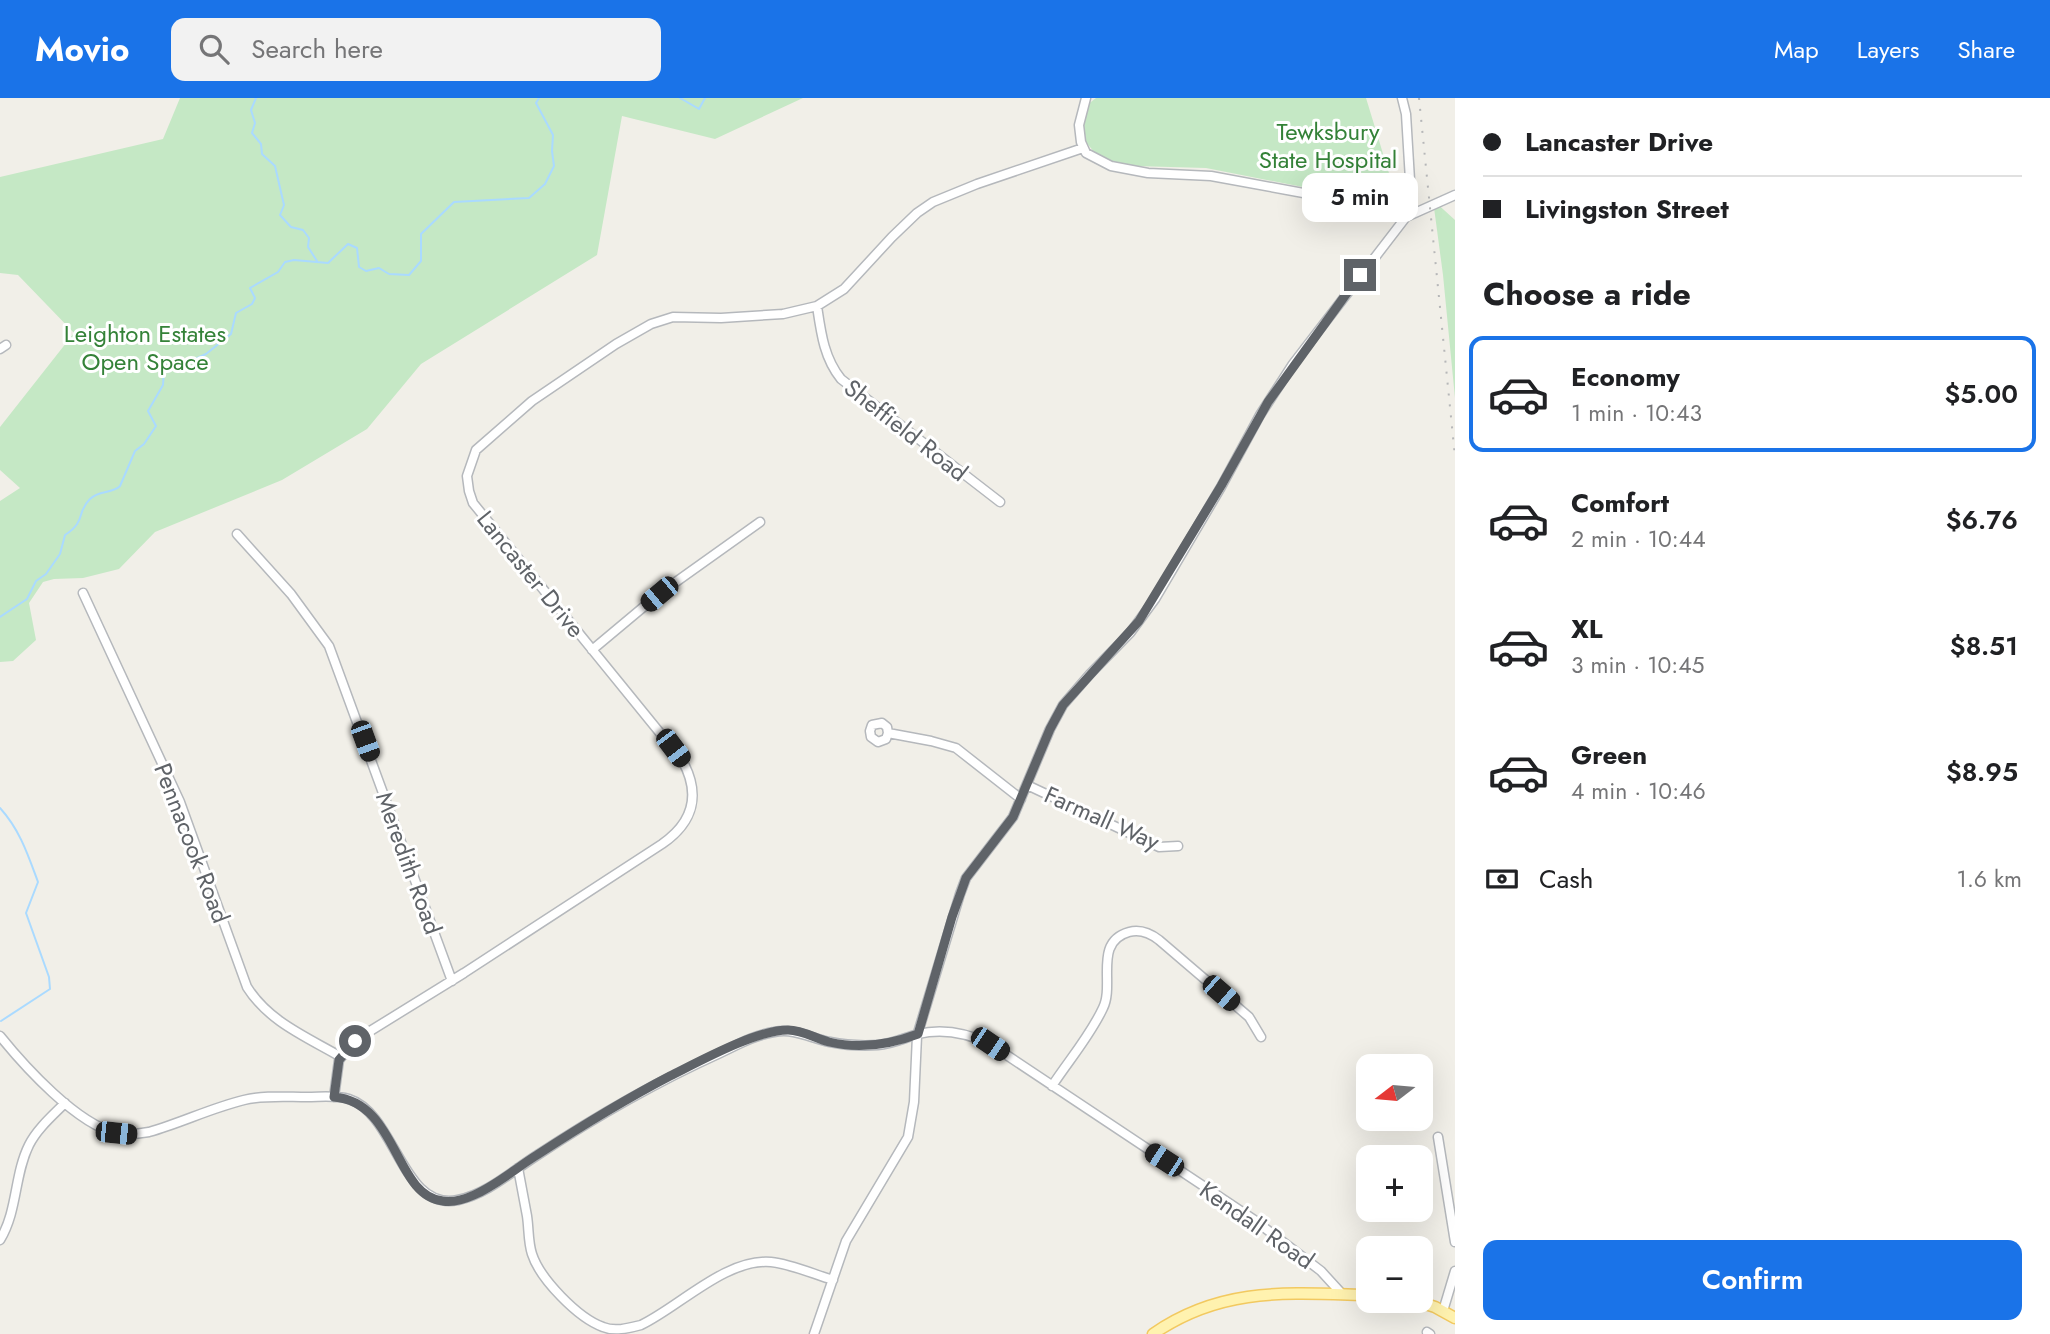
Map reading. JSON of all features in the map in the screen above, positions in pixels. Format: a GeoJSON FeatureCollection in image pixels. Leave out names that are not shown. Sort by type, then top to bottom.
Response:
{"type":"FeatureCollection","features":[{"type":"Feature","properties":{"kind":"main road"},"geometry":{"type":"LineString","coordinates":[[1153,1334],[1189,1314],[1231,1300],[1280,1292],[1356,1295]]}},
{"type":"Feature","properties":{"kind":"main road"},"geometry":{"type":"LineString","coordinates":[[1433,1307],[1455,1318]]}},
{"type":"Feature","properties":{"kind":"street"},"geometry":{"type":"LineString","coordinates":[[1086,98],[1078,133],[1083,148],[1094,158],[1111,166],[1130,171],[1211,176],[1412,213]]}},
{"type":"Feature","properties":{"kind":"street"},"geometry":{"type":"LineString","coordinates":[[1402,98],[1406,114],[1412,213]]}},
{"type":"Feature","properties":{"kind":"street","name":"Lancaster Drive"},"geometry":{"type":"LineString","coordinates":[[341,1057],[355,1041],[672,837],[687,817],[694,793],[688,770],[682,760],[473,503],[468,491],[467,476],[476,450],[532,401],[562,379],[650,324],[673,317],[721,318],[783,314],[817,306],[844,289],[892,237],[933,202],[976,184],[1083,148]]}},
{"type":"Feature","properties":{"kind":"street"},"geometry":{"type":"LineString","coordinates":[[814,1334],[846,1241],[908,1138],[914,1102],[918,1034],[966,878],[1013,817],[1063,705],[1139,621],[1221,486],[1268,402],[1323,323],[1399,224],[1412,213],[1455,195]]}},
{"type":"Feature","properties":{"kind":"street","name":"Sheffield Road"},"geometry":{"type":"LineString","coordinates":[[817,306],[823,345],[830,363],[841,379],[1000,502]]}},
{"type":"Feature","properties":{"kind":"street"},"geometry":{"type":"LineString","coordinates":[[592,650],[659,594],[760,522]]}},
{"type":"Feature","properties":{"kind":"street","name":"Meredith Road"},"geometry":{"type":"LineString","coordinates":[[237,534],[291,594],[329,646],[452,981]]}},
{"type":"Feature","properties":{"kind":"street","name":"Pennacook Road"},"geometry":{"type":"LineString","coordinates":[[83,593],[180,802],[247,987],[267,1013],[341,1057]]}},
{"type":"Feature","properties":{"kind":"street"},"geometry":{"type":"LineString","coordinates":[[888,733],[956,748],[1021,799]]}},
{"type":"Feature","properties":{"kind":"street","name":"Farmall Way"},"geometry":{"type":"LineString","coordinates":[[1027,785],[1159,847],[1178,846]]}},
{"type":"Feature","properties":{"kind":"street"},"geometry":{"type":"LineString","coordinates":[[1052,1086],[1094,1024],[1106,1001],[1109,984],[1106,964],[1108,951],[1114,941],[1130,932],[1143,931],[1159,940],[1249,1017],[1261,1037]]}},
{"type":"Feature","properties":{"kind":"street","name":"Kendall Road"},"geometry":{"type":"LineString","coordinates":[[0,1036],[65,1102],[95,1125],[116,1133],[134,1135],[172,1125],[246,1099],[334,1097],[352,1100],[369,1110],[414,1181],[432,1198],[444,1202],[472,1196],[651,1087],[762,1035],[789,1030],[800,1031],[833,1043],[878,1045],[898,1042],[918,1034],[958,1032],[975,1036],[990,1044],[1285,1241],[1321,1270],[1342,1294]]}},
{"type":"Feature","properties":{"kind":"street"},"geometry":{"type":"LineString","coordinates":[[334,1097],[336,1073],[341,1057]]}},
{"type":"Feature","properties":{"kind":"street"},"geometry":{"type":"LineString","coordinates":[[0,1240],[13,1213],[22,1163],[30,1144],[65,1102]]}},
{"type":"Feature","properties":{"kind":"street"},"geometry":{"type":"LineString","coordinates":[[1438,1136],[1455,1242]]}},
{"type":"Feature","properties":{"kind":"street"},"geometry":{"type":"LineString","coordinates":[[518,1168],[528,1238],[537,1267],[566,1300],[604,1328],[641,1325],[727,1272],[756,1262],[771,1262],[833,1280]]}},
{"type":"Feature","properties":{"kind":"street"},"geometry":{"type":"LineString","coordinates":[[1443,1311],[1455,1271]]}},
{"type":"Feature","properties":{"kind":"green space","name":"Leighton Estates Open Space"},"geometry":{"type":"Polygon","coordinates":[[[180,98],[803,98],[715,139],[622,116],[597,255],[421,364],[367,429],[282,480],[155,532],[119,569],[83,578],[43,582],[29,603],[36,640],[13,661],[0,662],[0,501],[20,488],[0,470],[0,427],[74,333],[18,275],[0,273],[0,177],[163,139],[180,98]]]}},
{"type":"Feature","properties":{"kind":"green space","name":"Tewksbury State Hospital"},"geometry":{"type":"Polygon","coordinates":[[[1096,98],[1366,98],[1399,206],[1206,168],[1135,166],[1112,162],[1095,153],[1085,141],[1083,127],[1087,105],[1096,98]]]}},
{"type":"Feature","properties":{"kind":"green space"},"geometry":{"type":"Polygon","coordinates":[[[1433,200],[1455,220],[1455,398],[1443,275],[1433,200]]]}},
{"type":"Feature","properties":{"kind":"waterway"},"geometry":{"type":"LineString","coordinates":[[256,98],[251,110],[255,123],[252,133],[261,144],[262,154],[275,166],[284,205],[280,215],[291,227],[303,230],[309,238],[308,247],[317,261]]}},
{"type":"Feature","properties":{"kind":"waterway"},"geometry":{"type":"LineString","coordinates":[[0,617],[27,599],[36,581],[46,574],[60,554],[65,535],[79,521],[83,508],[90,499],[120,486],[135,451],[144,444],[156,426],[148,411],[163,385],[166,361],[191,361],[206,354],[231,334],[236,313],[252,304],[255,298],[250,288],[278,272],[285,262],[294,260],[328,263],[348,244],[357,248],[359,267],[366,271],[379,268],[389,274],[409,275],[421,261],[421,234],[454,202],[529,198],[545,184],[554,166],[553,135],[536,103],[539,98]]}},
{"type":"Feature","properties":{"kind":"waterway"},"geometry":{"type":"LineString","coordinates":[[680,98],[699,109],[705,98]]}},
{"type":"Feature","properties":{"kind":"waterway"},"geometry":{"type":"LineString","coordinates":[[0,808],[18,834],[38,882],[26,913],[49,977],[50,989],[1,1021]]}},
{"type":"Feature","properties":{"kind":"railway"},"geometry":{"type":"LineString","coordinates":[[1419,98],[1455,457]]}},
{"type":"Feature","properties":{"kind":"route"},"geometry":{"type":"LineString","coordinates":[[355,1041],[339,1060],[334,1097],[344,1097],[369,1110],[414,1181],[432,1198],[444,1202],[472,1196],[669,1077],[762,1035],[789,1030],[800,1031],[813,1038],[833,1043],[878,1045],[898,1042],[918,1034],[966,878],[1013,817],[1063,705],[1130,633],[1155,598],[1268,402],[1360,275]]}}]}
